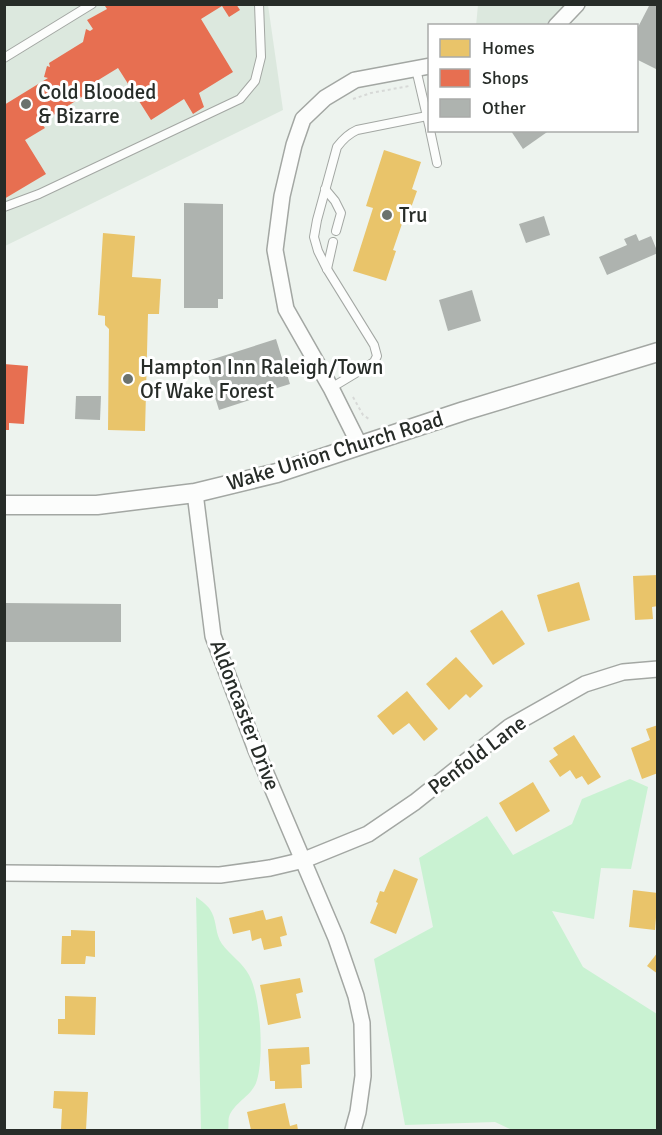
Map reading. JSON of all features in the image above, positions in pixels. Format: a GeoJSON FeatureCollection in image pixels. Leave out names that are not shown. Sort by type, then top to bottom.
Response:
{"type":"FeatureCollection","features":[{"type":"Feature","properties":{"kind":"street"},"geometry":{"type":"LineString","coordinates":[[558,24],[577,4]]}},
{"type":"Feature","properties":{"kind":"street"},"geometry":{"type":"LineString","coordinates":[[360,446],[331,388],[286,309],[275,250],[282,196],[294,145],[303,119],[325,98],[354,80],[423,68]]}},
{"type":"Feature","properties":{"kind":"street","name":"Wake Union Church Road"},"geometry":{"type":"LineString","coordinates":[[4,505],[97,505],[195,493],[277,473],[464,411],[657,352]]}},
{"type":"Feature","properties":{"kind":"street","name":"Aldoncaster Drive"},"geometry":{"type":"LineString","coordinates":[[195,493],[213,636],[256,750],[304,860]]}},
{"type":"Feature","properties":{"kind":"street","name":"Penfold Lane"},"geometry":{"type":"LineString","coordinates":[[4,873],[220,875],[270,868],[304,860],[368,834],[415,802],[509,727],[585,684],[623,672],[657,669]]}},
{"type":"Feature","properties":{"kind":"street"},"geometry":{"type":"LineString","coordinates":[[304,860],[336,938],[356,996],[362,1023],[363,1076],[353,1131]]}},
{"type":"Feature","properties":{"kind":"lane"},"geometry":{"type":"LineString","coordinates":[[4,58],[92,4]]}},
{"type":"Feature","properties":{"kind":"lane"},"geometry":{"type":"LineString","coordinates":[[4,207],[39,194],[240,99],[255,81],[261,57],[259,4]]}},
{"type":"Feature","properties":{"kind":"lane"},"geometry":{"type":"LineString","coordinates":[[423,68],[428,121]]}},
{"type":"Feature","properties":{"kind":"lane"},"geometry":{"type":"LineString","coordinates":[[331,388],[374,362],[377,356],[374,345],[327,269],[314,237],[337,147],[350,133],[357,130],[427,116]]}},
{"type":"Feature","properties":{"kind":"lane"},"geometry":{"type":"LineString","coordinates":[[430,132],[437,163]]}},
{"type":"Feature","properties":{"kind":"lane"},"geometry":{"type":"LineString","coordinates":[[325,189],[335,201],[340,213],[336,231]]}},
{"type":"Feature","properties":{"kind":"lane"},"geometry":{"type":"LineString","coordinates":[[327,269],[333,242]]}},
{"type":"Feature","properties":{"kind":"path"},"geometry":{"type":"LineString","coordinates":[[352,396],[363,415],[369,419]]}},
{"type":"Feature","properties":{"kind":"shaded area"},"geometry":{"type":"Polygon","coordinates":[[[5,5],[268,5],[283,110],[5,246],[5,5]]]}},
{"type":"Feature","properties":{"kind":"shaded area"},"geometry":{"type":"Polygon","coordinates":[[[478,5],[570,5],[545,24],[476,24],[478,5]]]}},
{"type":"Feature","properties":{"kind":"green space"},"geometry":{"type":"Polygon","coordinates":[[[630,779],[648,787],[631,869],[601,868],[594,919],[552,911],[583,967],[657,1014],[657,1130],[512,1130],[495,1122],[405,1125],[374,959],[433,927],[419,858],[487,816],[513,855],[572,824],[582,799],[630,779]]]}},
{"type":"Feature","properties":{"kind":"green space"},"geometry":{"type":"Polygon","coordinates":[[[196,897],[211,910],[222,944],[249,975],[259,1012],[260,1057],[257,1080],[252,1090],[231,1112],[228,1130],[201,1130],[196,897]]]}},
{"type":"Feature","properties":{"kind":"building: Homes","name":"Tru"},"geometry":{"type":"Polygon","coordinates":[[[384,150],[421,162],[412,189],[417,191],[408,216],[405,215],[393,250],[396,251],[386,281],[353,271],[373,208],[366,206],[384,150]]]}},
{"type":"Feature","properties":{"kind":"building: Homes","name":"Hampton Inn Raleigh/Town Of Wake Forest"},"geometry":{"type":"Polygon","coordinates":[[[103,233],[135,236],[132,277],[161,279],[159,314],[148,314],[145,431],[108,430],[109,329],[105,325],[105,316],[98,315],[103,233]]]}},
{"type":"Feature","properties":{"kind":"building: Homes"},"geometry":{"type":"Polygon","coordinates":[[[658,575],[658,606],[652,607],[653,619],[635,620],[633,576],[658,575]]]}},
{"type":"Feature","properties":{"kind":"building: Homes"},"geometry":{"type":"Polygon","coordinates":[[[579,582],[590,620],[548,632],[537,595],[579,582]]]}},
{"type":"Feature","properties":{"kind":"building: Homes"},"geometry":{"type":"Polygon","coordinates":[[[502,610],[525,644],[493,665],[470,631],[502,610]]]}},
{"type":"Feature","properties":{"kind":"building: Homes"},"geometry":{"type":"Polygon","coordinates":[[[456,657],[483,686],[470,698],[466,694],[449,710],[426,684],[456,657]]]}},
{"type":"Feature","properties":{"kind":"building: Homes"},"geometry":{"type":"Polygon","coordinates":[[[407,691],[438,729],[424,741],[409,723],[393,735],[377,716],[407,691]]]}},
{"type":"Feature","properties":{"kind":"building: Homes"},"geometry":{"type":"Polygon","coordinates":[[[658,725],[658,773],[642,779],[631,748],[650,740],[646,729],[658,725]]]}},
{"type":"Feature","properties":{"kind":"building: Homes"},"geometry":{"type":"Polygon","coordinates":[[[574,735],[601,777],[588,785],[582,776],[576,779],[570,770],[560,777],[549,761],[558,755],[553,748],[574,735]]]}},
{"type":"Feature","properties":{"kind":"building: Homes"},"geometry":{"type":"Polygon","coordinates":[[[533,782],[550,811],[516,832],[499,803],[533,782]]]}},
{"type":"Feature","properties":{"kind":"building: Homes"},"geometry":{"type":"Polygon","coordinates":[[[394,869],[418,879],[396,934],[370,923],[380,891],[384,892],[394,869]]]}},
{"type":"Feature","properties":{"kind":"building: Homes"},"geometry":{"type":"Polygon","coordinates":[[[633,890],[658,893],[655,930],[629,927],[633,890]]]}},
{"type":"Feature","properties":{"kind":"building: Homes"},"geometry":{"type":"Polygon","coordinates":[[[263,910],[266,920],[282,916],[287,935],[280,937],[282,946],[264,950],[261,938],[252,941],[250,930],[233,934],[229,918],[263,910]]]}},
{"type":"Feature","properties":{"kind":"building: Homes"},"geometry":{"type":"Polygon","coordinates":[[[71,930],[95,931],[95,957],[86,956],[85,964],[61,964],[62,936],[71,936],[71,930]]]}},
{"type":"Feature","properties":{"kind":"building: Homes"},"geometry":{"type":"Polygon","coordinates":[[[658,952],[658,974],[647,966],[658,952]]]}},
{"type":"Feature","properties":{"kind":"building: Homes"},"geometry":{"type":"Polygon","coordinates":[[[300,978],[303,992],[296,994],[301,1018],[268,1025],[260,985],[300,978]]]}},
{"type":"Feature","properties":{"kind":"building: Homes"},"geometry":{"type":"Polygon","coordinates":[[[65,996],[96,997],[95,1035],[58,1034],[58,1019],[65,1019],[65,996]]]}},
{"type":"Feature","properties":{"kind":"building: Homes"},"geometry":{"type":"Polygon","coordinates":[[[309,1047],[310,1064],[301,1065],[302,1088],[275,1089],[275,1081],[270,1081],[268,1049],[309,1047]]]}},
{"type":"Feature","properties":{"kind":"building: Homes"},"geometry":{"type":"Polygon","coordinates":[[[54,1091],[88,1092],[86,1130],[61,1129],[62,1109],[53,1108],[54,1091]]]}},
{"type":"Feature","properties":{"kind":"building: Homes"},"geometry":{"type":"Polygon","coordinates":[[[285,1103],[290,1126],[297,1124],[298,1130],[251,1130],[247,1112],[285,1103]]]}},
{"type":"Feature","properties":{"kind":"building: Shops"},"geometry":{"type":"Polygon","coordinates":[[[108,4],[236,4],[240,10],[229,17],[222,6],[201,19],[233,72],[199,93],[204,107],[193,114],[184,99],[151,120],[118,68],[82,90],[85,95],[41,123],[45,128],[25,140],[46,174],[4,199],[4,105],[48,78],[44,77],[47,66],[50,67],[49,63],[83,42],[86,29],[90,31],[93,29],[87,20],[107,9],[105,6],[108,4]]]}},
{"type":"Feature","properties":{"kind":"building: Shops"},"geometry":{"type":"Polygon","coordinates":[[[4,364],[28,366],[24,424],[9,423],[9,430],[4,430],[4,364]]]}},
{"type":"Feature","properties":{"kind":"building: Other"},"geometry":{"type":"Polygon","coordinates":[[[650,4],[658,4],[658,70],[638,60],[638,27],[650,4]]]}},
{"type":"Feature","properties":{"kind":"building: Other"},"geometry":{"type":"Polygon","coordinates":[[[512,132],[547,132],[523,149],[512,132]]]}},
{"type":"Feature","properties":{"kind":"building: Other"},"geometry":{"type":"Polygon","coordinates":[[[184,203],[223,204],[223,299],[218,299],[218,308],[184,308],[184,203]]]}},
{"type":"Feature","properties":{"kind":"building: Other"},"geometry":{"type":"Polygon","coordinates":[[[544,216],[550,235],[526,243],[519,224],[544,216]]]}},
{"type":"Feature","properties":{"kind":"building: Other"},"geometry":{"type":"Polygon","coordinates":[[[636,234],[639,241],[651,236],[658,253],[607,275],[599,257],[627,245],[624,239],[636,234]]]}},
{"type":"Feature","properties":{"kind":"building: Other"},"geometry":{"type":"Polygon","coordinates":[[[472,290],[481,321],[448,331],[439,300],[472,290]]]}},
{"type":"Feature","properties":{"kind":"building: Other"},"geometry":{"type":"Polygon","coordinates":[[[276,339],[290,384],[219,410],[204,362],[276,339]]]}},
{"type":"Feature","properties":{"kind":"building: Other"},"geometry":{"type":"Polygon","coordinates":[[[76,396],[101,396],[100,420],[75,419],[76,396]]]}},
{"type":"Feature","properties":{"kind":"building: Other"},"geometry":{"type":"Polygon","coordinates":[[[5,603],[121,604],[121,642],[5,642],[5,603]]]}},
{"type":"Feature","properties":{"kind":"place","name":"Cold Blooded & Bizarre"},"geometry":{"type":"Point","coordinates":[26,104]}},
{"type":"Feature","properties":{"kind":"place","name":"Tru"},"geometry":{"type":"Point","coordinates":[387,215]}},
{"type":"Feature","properties":{"kind":"place","name":"Hampton Inn Raleigh/Town Of Wake Forest"},"geometry":{"type":"Point","coordinates":[128,379]}}]}
